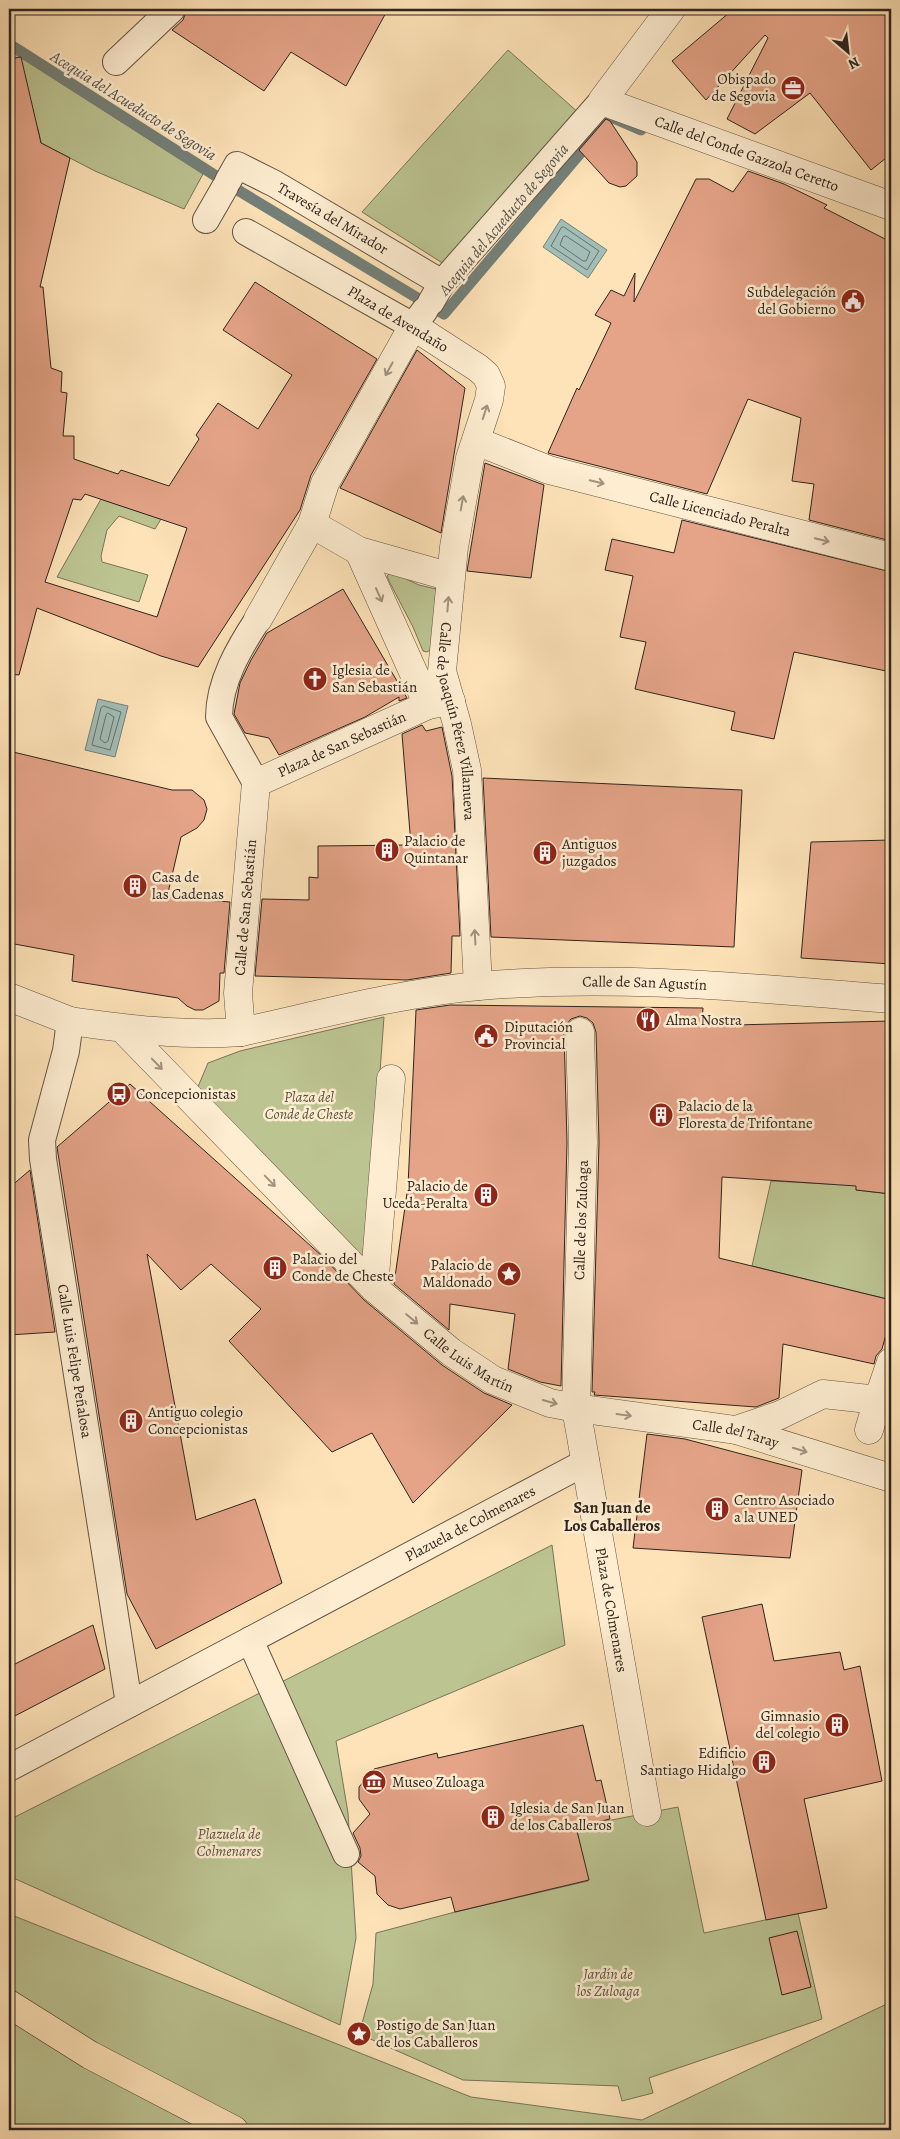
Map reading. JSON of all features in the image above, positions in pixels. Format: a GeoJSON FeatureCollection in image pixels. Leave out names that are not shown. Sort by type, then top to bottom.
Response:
{"type":"FeatureCollection","features":[{"type":"Feature","properties":{"kind":"main road"},"geometry":{"type":"LineString","coordinates":[[9,2004],[90,2055],[234,2130]]}},
{"type":"Feature","properties":{"kind":"street"},"geometry":{"type":"LineString","coordinates":[[116,62],[172,9]]}},
{"type":"Feature","properties":{"kind":"street"},"geometry":{"type":"LineString","coordinates":[[256,783],[219,717],[219,706],[236,653],[258,619],[312,524],[325,483],[428,305],[602,101],[671,9]]}},
{"type":"Feature","properties":{"kind":"street","name":"Calle del Conde Gazzola Ceretto"},"geometry":{"type":"LineString","coordinates":[[602,101],[891,206]]}},
{"type":"Feature","properties":{"kind":"street","name":"Travesía del Mirador"},"geometry":{"type":"LineString","coordinates":[[206,220],[237,165],[275,184],[428,305]]}},
{"type":"Feature","properties":{"kind":"street","name":"Plaza de Avendaño"},"geometry":{"type":"LineString","coordinates":[[246,232],[428,305],[486,375],[490,386],[489,400],[473,450]]}},
{"type":"Feature","properties":{"kind":"street","name":"Calle Licenciado Peralta"},"geometry":{"type":"LineString","coordinates":[[473,450],[891,557]]}},
{"type":"Feature","properties":{"kind":"street","name":"Calle de Joaquín Pérez Villanueva"},"geometry":{"type":"LineString","coordinates":[[473,450],[454,547],[440,703],[467,770],[478,986]]}},
{"type":"Feature","properties":{"kind":"street"},"geometry":{"type":"LineString","coordinates":[[312,524],[360,551],[451,577]]}},
{"type":"Feature","properties":{"kind":"street"},"geometry":{"type":"LineString","coordinates":[[360,551],[440,703]]}},
{"type":"Feature","properties":{"kind":"street","name":"Plaza de San Sebastián"},"geometry":{"type":"LineString","coordinates":[[256,783],[440,703]]}},
{"type":"Feature","properties":{"kind":"street","name":"Calle de San Sebastián"},"geometry":{"type":"LineString","coordinates":[[241,1032],[238,993],[256,783]]}},
{"type":"Feature","properties":{"kind":"street","name":"Calle de San Agustín"},"geometry":{"type":"LineString","coordinates":[[241,1032],[398,998],[478,986],[576,981],[682,982],[891,999]]}},
{"type":"Feature","properties":{"kind":"street"},"geometry":{"type":"LineString","coordinates":[[9,997],[70,1021],[123,1029],[219,1034],[241,1032]]}},
{"type":"Feature","properties":{"kind":"street","name":"Calle Luis Felipe Peñalosa"},"geometry":{"type":"LineString","coordinates":[[70,1021],[66,1051],[42,1140],[43,1159],[129,1704]]}},
{"type":"Feature","properties":{"kind":"street"},"geometry":{"type":"LineString","coordinates":[[123,1029],[374,1288]]}},
{"type":"Feature","properties":{"kind":"street","name":"Calle de los Zuloaga"},"geometry":{"type":"LineString","coordinates":[[576,1408],[583,1142],[580,1032]]}},
{"type":"Feature","properties":{"kind":"street"},"geometry":{"type":"LineString","coordinates":[[374,1288],[391,1079]]}},
{"type":"Feature","properties":{"kind":"street","name":"Calle Luis Martín"},"geometry":{"type":"LineString","coordinates":[[374,1288],[452,1352],[493,1380],[541,1399],[576,1408]]}},
{"type":"Feature","properties":{"kind":"street"},"geometry":{"type":"LineString","coordinates":[[869,1430],[891,1362]]}},
{"type":"Feature","properties":{"kind":"street"},"geometry":{"type":"LineString","coordinates":[[736,1430],[780,1415],[823,1394],[878,1400]]}},
{"type":"Feature","properties":{"kind":"street","name":"Calle del Taray"},"geometry":{"type":"LineString","coordinates":[[576,1408],[736,1430],[891,1478]]}},
{"type":"Feature","properties":{"kind":"street","name":"Plaza de Colmenares"},"geometry":{"type":"LineString","coordinates":[[576,1408],[647,1812]]}},
{"type":"Feature","properties":{"kind":"street","name":"Plazuela de Colmenares"},"geometry":{"type":"LineString","coordinates":[[9,1768],[586,1462]]}},
{"type":"Feature","properties":{"kind":"street"},"geometry":{"type":"LineString","coordinates":[[250,1640],[346,1854]]}},
{"type":"Feature","properties":{"kind":"green space"},"geometry":{"type":"Polygon","coordinates":[[[9,50],[203,174],[184,209],[95,171],[41,143],[38,129],[28,114],[9,115],[9,50]]]}},
{"type":"Feature","properties":{"kind":"green space"},"geometry":{"type":"Polygon","coordinates":[[[508,50],[580,114],[444,264],[362,212],[508,50]]]}},
{"type":"Feature","properties":{"kind":"green space"},"geometry":{"type":"Polygon","coordinates":[[[101,499],[161,519],[155,529],[119,516],[107,530],[101,556],[102,562],[148,575],[139,602],[57,577],[101,499]]]}},
{"type":"Feature","properties":{"kind":"green space"},"geometry":{"type":"Polygon","coordinates":[[[391,572],[419,585],[436,589],[434,647],[427,652],[423,651],[390,583],[387,576],[391,572]]]}},
{"type":"Feature","properties":{"kind":"green space","name":"Plaza del Conde de Cheste"},"geometry":{"type":"Polygon","coordinates":[[[384,1017],[366,1262],[197,1089],[208,1063],[240,1051],[384,1017]]]}},
{"type":"Feature","properties":{"kind":"green space"},"geometry":{"type":"Polygon","coordinates":[[[859,1168],[856,1190],[891,1194],[891,1300],[752,1266],[771,1181],[830,1184],[859,1168]]]}},
{"type":"Feature","properties":{"kind":"green space","name":"Plazuela de Colmenares"},"geometry":{"type":"Polygon","coordinates":[[[552,1545],[565,1645],[336,1741],[348,1813],[356,1938],[340,2025],[9,1876],[9,1820],[552,1545]]]}},
{"type":"Feature","properties":{"kind":"green space","name":"Jardín de los Zuloaga"},"geometry":{"type":"Polygon","coordinates":[[[678,1807],[704,1933],[798,1913],[822,2019],[649,2078],[653,2093],[622,2101],[618,2086],[463,2080],[359,2034],[373,1984],[376,1933],[455,1912],[588,1881],[576,1827],[678,1807]]]}},
{"type":"Feature","properties":{"kind":"green space"},"geometry":{"type":"Polygon","coordinates":[[[9,1914],[471,2097],[642,2120],[891,2002],[891,2130],[9,2130],[9,1914]]]}},
{"type":"Feature","properties":{"kind":"water"},"geometry":{"type":"Polygon","coordinates":[[[561,219],[607,250],[588,278],[543,247],[561,219]]]}},
{"type":"Feature","properties":{"kind":"water"},"geometry":{"type":"Polygon","coordinates":[[[98,699],[128,706],[115,757],[85,750],[98,699]]]}},
{"type":"Feature","properties":{"kind":"building"},"geometry":{"type":"Polygon","coordinates":[[[187,9],[388,9],[346,86],[291,52],[264,91],[172,30],[183,20],[187,9]]]}},
{"type":"Feature","properties":{"kind":"building","name":"Obispado de Segovia"},"geometry":{"type":"Polygon","coordinates":[[[726,9],[891,9],[891,154],[871,170],[810,93],[755,134],[727,119],[768,38],[765,35],[706,100],[672,61],[730,12],[726,9]]]}},
{"type":"Feature","properties":{"kind":"building"},"geometry":{"type":"Polygon","coordinates":[[[21,57],[41,143],[70,158],[40,287],[43,287],[51,368],[62,372],[61,392],[67,393],[63,436],[74,436],[74,459],[118,474],[121,470],[169,486],[199,439],[196,435],[218,403],[258,429],[292,375],[223,330],[255,282],[377,359],[311,475],[300,510],[198,667],[161,656],[37,608],[19,675],[9,674],[9,59],[21,57]],[[85,494],[81,500],[73,499],[45,582],[157,617],[187,528],[85,494]]]}},
{"type":"Feature","properties":{"kind":"building"},"geometry":{"type":"Polygon","coordinates":[[[606,119],[610,121],[637,162],[637,176],[626,186],[620,187],[609,183],[579,150],[606,119]]]}},
{"type":"Feature","properties":{"kind":"building"},"geometry":{"type":"Polygon","coordinates":[[[748,171],[784,184],[827,205],[824,208],[891,242],[891,541],[809,520],[814,484],[792,481],[801,418],[748,399],[707,494],[548,453],[577,388],[579,390],[611,323],[595,315],[611,290],[624,296],[635,273],[634,302],[696,179],[709,179],[733,192],[748,171]]]}},
{"type":"Feature","properties":{"kind":"building"},"geometry":{"type":"Polygon","coordinates":[[[417,350],[465,388],[441,533],[340,488],[417,350]]]}},
{"type":"Feature","properties":{"kind":"building"},"geometry":{"type":"Polygon","coordinates":[[[485,463],[544,485],[531,578],[467,571],[485,463]]]}},
{"type":"Feature","properties":{"kind":"building"},"geometry":{"type":"Polygon","coordinates":[[[682,520],[891,572],[891,672],[794,652],[774,739],[731,730],[735,712],[635,689],[646,642],[620,637],[633,576],[605,570],[612,539],[674,553],[682,520]]]}},
{"type":"Feature","properties":{"kind":"building","name":"Iglesia de San Sebastián"},"geometry":{"type":"Polygon","coordinates":[[[343,589],[407,698],[399,701],[399,697],[365,717],[279,755],[269,738],[245,733],[234,714],[240,683],[267,633],[343,589]]]}},
{"type":"Feature","properties":{"kind":"building","name":"Palacio de Quintanar"},"geometry":{"type":"Polygon","coordinates":[[[422,725],[426,731],[442,727],[452,776],[460,936],[452,936],[451,973],[407,980],[255,976],[262,899],[309,900],[309,877],[318,878],[318,846],[411,845],[402,734],[422,725]]]}},
{"type":"Feature","properties":{"kind":"building","name":"Casa de las Cadenas"},"geometry":{"type":"Polygon","coordinates":[[[9,751],[172,790],[192,790],[204,800],[207,809],[204,820],[197,828],[181,837],[167,897],[230,902],[224,973],[220,973],[219,1001],[203,1010],[195,1010],[178,998],[72,981],[74,955],[9,943],[9,751]]]}},
{"type":"Feature","properties":{"kind":"building","name":"Antiguos juzgados"},"geometry":{"type":"Polygon","coordinates":[[[483,778],[742,790],[734,947],[491,937],[483,778]]]}},
{"type":"Feature","properties":{"kind":"building"},"geometry":{"type":"Polygon","coordinates":[[[891,840],[891,964],[801,958],[811,842],[891,840]]]}},
{"type":"Feature","properties":{"kind":"building"},"geometry":{"type":"Polygon","coordinates":[[[450,1005],[703,1008],[702,1023],[735,1025],[891,1021],[891,1194],[856,1190],[856,1186],[722,1177],[719,1258],[891,1300],[891,1316],[882,1349],[876,1356],[874,1364],[783,1344],[779,1398],[756,1407],[594,1395],[595,1392],[592,1392],[599,1142],[596,1032],[593,1023],[587,1018],[580,1016],[571,1019],[566,1025],[564,1032],[567,1142],[561,1386],[540,1382],[508,1369],[515,1314],[450,1304],[449,1330],[394,1284],[408,1186],[416,1010],[450,1005]]]}},
{"type":"Feature","properties":{"kind":"building"},"geometry":{"type":"Polygon","coordinates":[[[130,1084],[322,1256],[364,1300],[442,1365],[484,1393],[512,1405],[413,1503],[372,1433],[332,1452],[229,1341],[261,1309],[211,1264],[181,1290],[147,1254],[196,1520],[255,1499],[282,1583],[156,1649],[127,1594],[57,1147],[130,1084]]]}},
{"type":"Feature","properties":{"kind":"building"},"geometry":{"type":"Polygon","coordinates":[[[30,1170],[55,1332],[9,1335],[9,1188],[30,1170]]]}},
{"type":"Feature","properties":{"kind":"building","name":"Centro Asociado a la UNED"},"geometry":{"type":"Polygon","coordinates":[[[647,1434],[685,1439],[802,1470],[790,1558],[633,1548],[647,1434]]]}},
{"type":"Feature","properties":{"kind":"building","name":"Edificio Santiago Hidalgo"},"geometry":{"type":"Polygon","coordinates":[[[762,1604],[774,1661],[840,1652],[844,1670],[860,1666],[882,1781],[804,1799],[827,1908],[766,1920],[702,1617],[762,1604]]]}},
{"type":"Feature","properties":{"kind":"building"},"geometry":{"type":"Polygon","coordinates":[[[93,1625],[105,1669],[9,1719],[9,1667],[93,1625]]]}},
{"type":"Feature","properties":{"kind":"building","name":"Iglesia de San Juan de los Caballeros"},"geometry":{"type":"Polygon","coordinates":[[[583,1725],[596,1781],[601,1780],[610,1819],[576,1827],[589,1880],[455,1912],[451,1897],[400,1909],[388,1905],[377,1894],[375,1876],[358,1862],[361,1856],[360,1848],[353,1833],[370,1814],[359,1799],[359,1787],[374,1769],[437,1753],[438,1758],[583,1725]]]}},
{"type":"Feature","properties":{"kind":"building"},"geometry":{"type":"Polygon","coordinates":[[[797,1931],[811,1987],[782,1995],[769,1938],[797,1931]]]}},
{"type":"Feature","properties":{"kind":"waterway","name":"Acequia del Acueducto de Segovia"},"geometry":{"type":"LineString","coordinates":[[9,44],[241,192],[444,314],[611,117],[641,130]]}},
{"type":"Feature","properties":{"kind":"place","name":"Obispado de Segovia"},"geometry":{"type":"Point","coordinates":[793,88]}},
{"type":"Feature","properties":{"kind":"place","name":"Subdelegación del Gobierno"},"geometry":{"type":"Point","coordinates":[853,301]}},
{"type":"Feature","properties":{"kind":"place","name":"Iglesia de San Sebastián"},"geometry":{"type":"Point","coordinates":[315,679]}},
{"type":"Feature","properties":{"kind":"place","name":"Palacio de Quintanar"},"geometry":{"type":"Point","coordinates":[387,850]}},
{"type":"Feature","properties":{"kind":"place","name":"Antiguos juzgados"},"geometry":{"type":"Point","coordinates":[545,853]}},
{"type":"Feature","properties":{"kind":"place","name":"Casa de las Cadenas"},"geometry":{"type":"Point","coordinates":[135,886]}},
{"type":"Feature","properties":{"kind":"place","name":"Alma Nostra"},"geometry":{"type":"Point","coordinates":[648,1020]}},
{"type":"Feature","properties":{"kind":"place","name":"Diputación Provincial"},"geometry":{"type":"Point","coordinates":[486,1036]}},
{"type":"Feature","properties":{"kind":"place","name":"Concepcionistas"},"geometry":{"type":"Point","coordinates":[119,1094]}},
{"type":"Feature","properties":{"kind":"place","name":"Palacio de la Floresta de Trifontane"},"geometry":{"type":"Point","coordinates":[661,1115]}},
{"type":"Feature","properties":{"kind":"place","name":"Palacio de Uceda-Peralta"},"geometry":{"type":"Point","coordinates":[486,1195]}},
{"type":"Feature","properties":{"kind":"place","name":"Palacio del Conde de Cheste"},"geometry":{"type":"Point","coordinates":[275,1268]}},
{"type":"Feature","properties":{"kind":"place","name":"Palacio de Maldonado"},"geometry":{"type":"Point","coordinates":[509,1274]}},
{"type":"Feature","properties":{"kind":"place","name":"Antiguo colegio Concepcionistas"},"geometry":{"type":"Point","coordinates":[131,1421]}},
{"type":"Feature","properties":{"kind":"place","name":"Centro Asociado a la UNED"},"geometry":{"type":"Point","coordinates":[717,1509]}},
{"type":"Feature","properties":{"kind":"place","name":"Gimnasio del colegio"},"geometry":{"type":"Point","coordinates":[837,1725]}},
{"type":"Feature","properties":{"kind":"place","name":"Edificio Santiago Hidalgo"},"geometry":{"type":"Point","coordinates":[764,1762]}},
{"type":"Feature","properties":{"kind":"place","name":"Museo Zuloaga"},"geometry":{"type":"Point","coordinates":[374,1782]}},
{"type":"Feature","properties":{"kind":"place","name":"Iglesia de San Juan de los Caballeros"},"geometry":{"type":"Point","coordinates":[493,1817]}},
{"type":"Feature","properties":{"kind":"place","name":"Postigo de San Juan de los Caballeros"},"geometry":{"type":"Point","coordinates":[359,2034]}},
{"type":"Feature","properties":{"kind":"district","name":"San Juan de Los Caballeros"},"geometry":{"type":"Point","coordinates":[612,1516]}}]}
